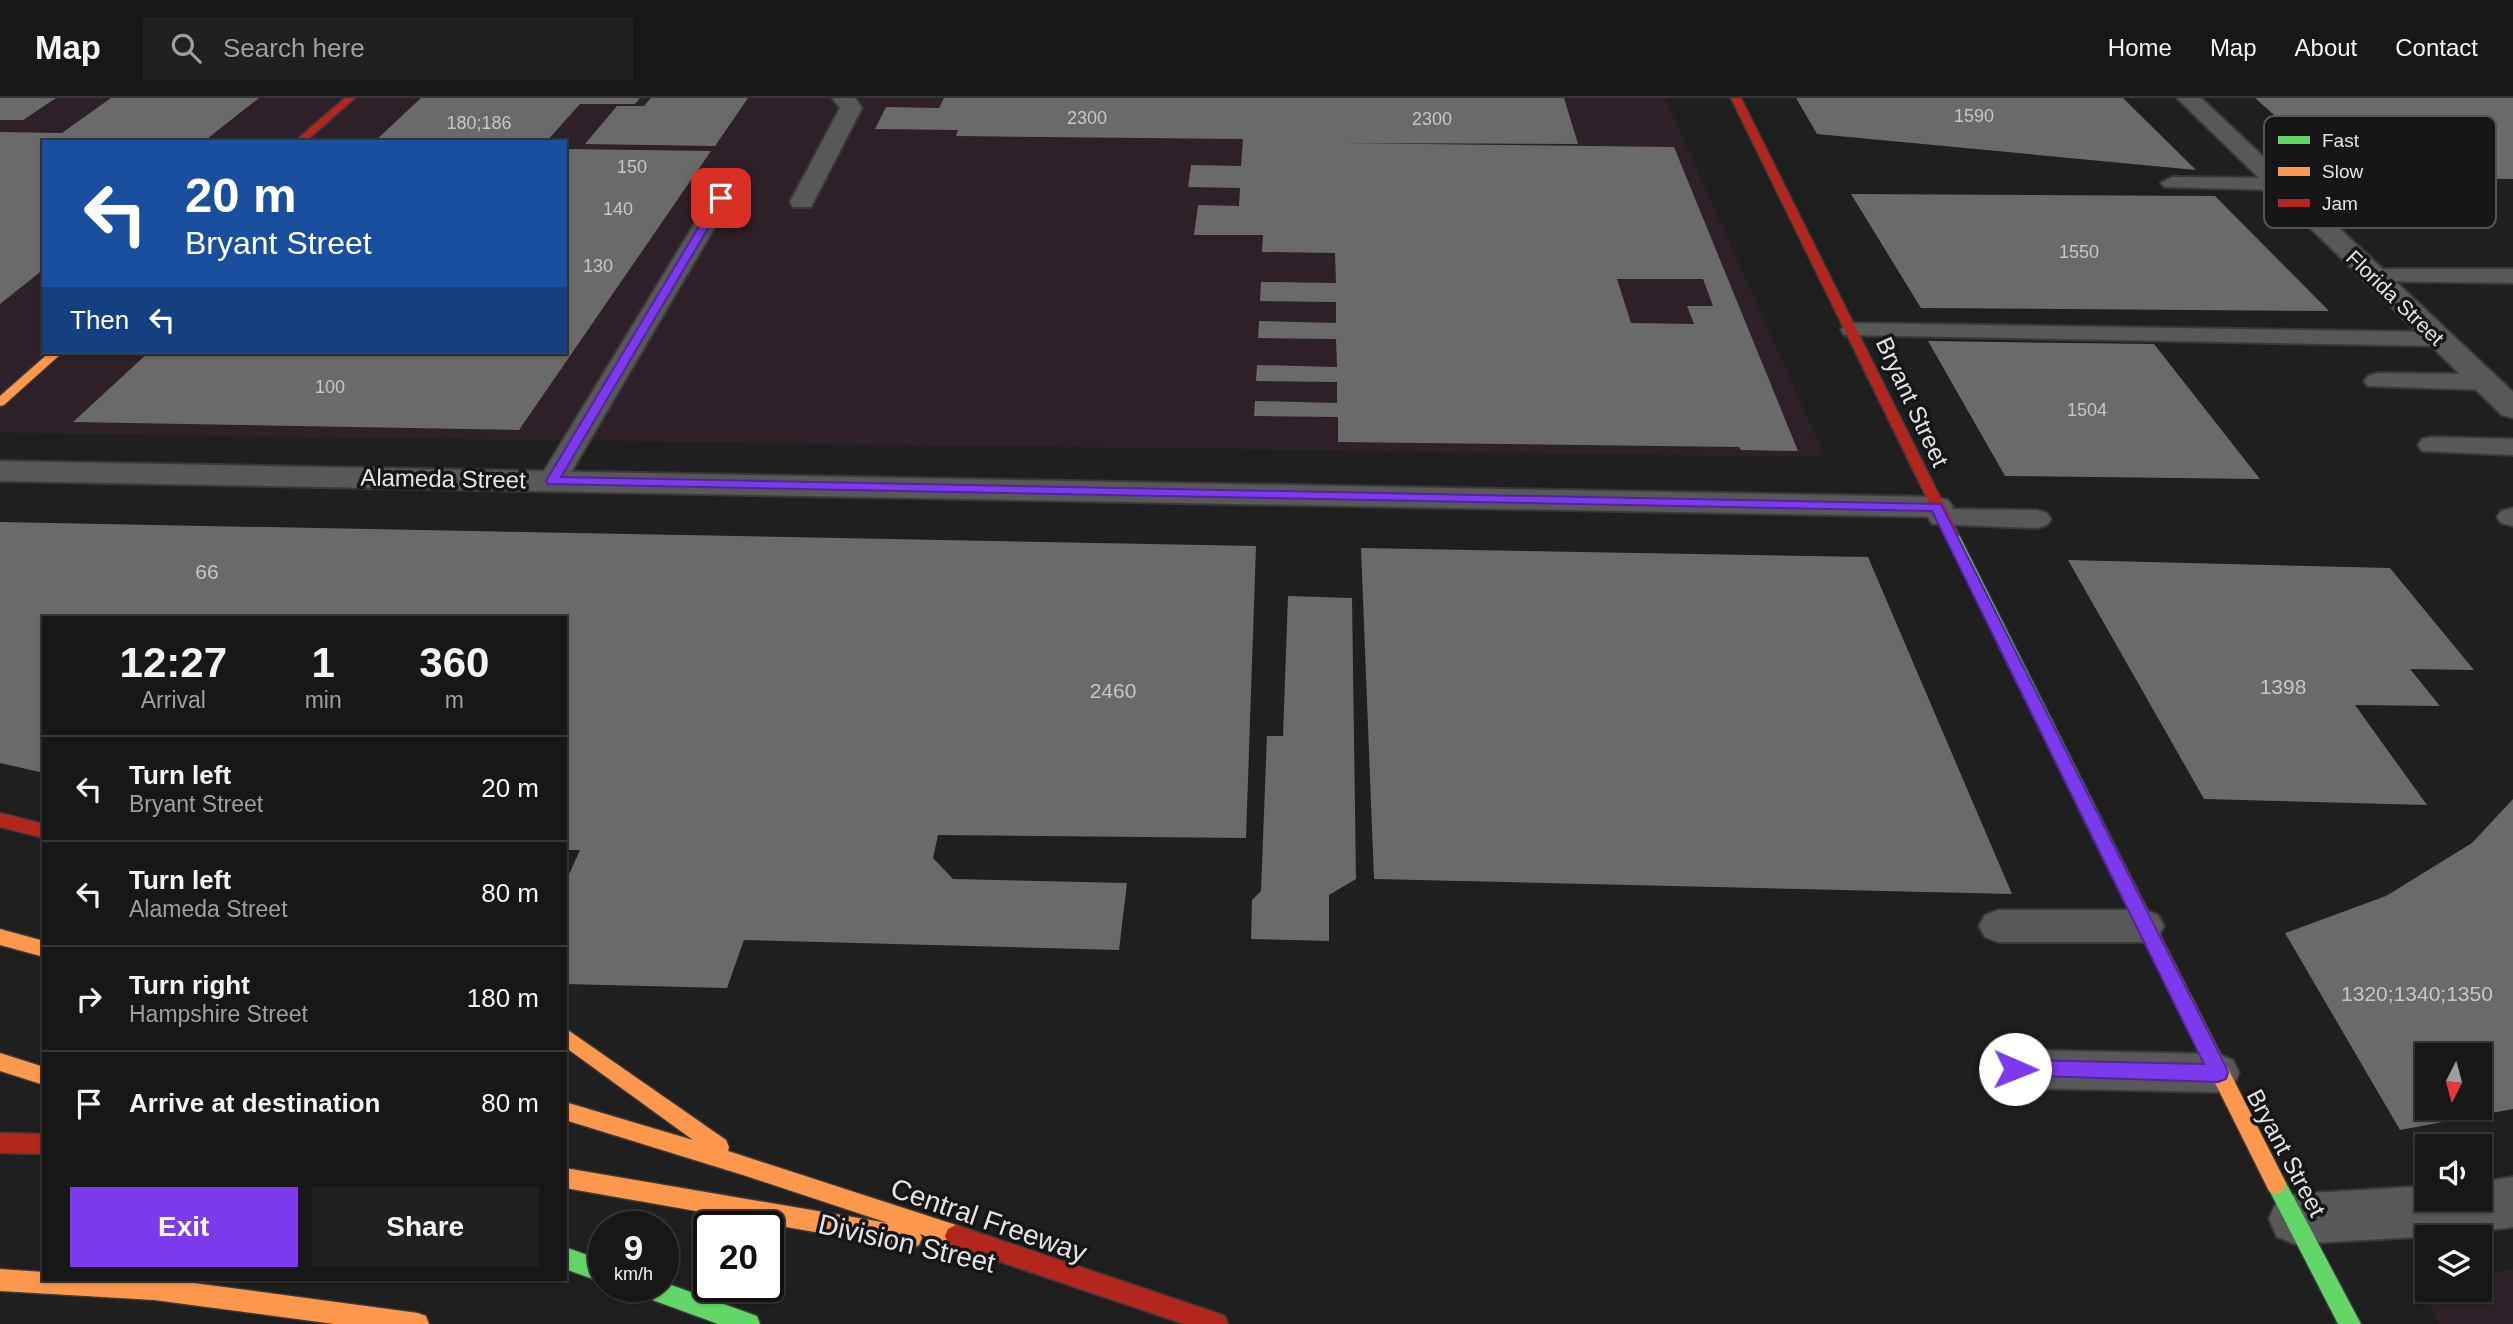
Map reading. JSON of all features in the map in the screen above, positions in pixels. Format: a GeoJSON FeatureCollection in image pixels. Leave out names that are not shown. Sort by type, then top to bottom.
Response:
{"type":"FeatureCollection","features":[{"type":"Feature","properties":{"kind":"main road"},"geometry":{"type":"LineString","coordinates":[[301,140],[350,98]]}},
{"type":"Feature","properties":{"kind":"main road","name":"Bryant Street"},"geometry":{"type":"LineString","coordinates":[[1736,98],[2218,1073],[2350,1324]]}},
{"type":"Feature","properties":{"kind":"main road"},"geometry":{"type":"LineString","coordinates":[[0,401],[55,354]]}},
{"type":"Feature","properties":{"kind":"main road"},"geometry":{"type":"LineString","coordinates":[[0,820],[42,830]]}},
{"type":"Feature","properties":{"kind":"main road"},"geometry":{"type":"LineString","coordinates":[[0,937],[42,948]]}},
{"type":"Feature","properties":{"kind":"main road"},"geometry":{"type":"LineString","coordinates":[[567,1037],[743,1165]]}},
{"type":"Feature","properties":{"kind":"main road"},"geometry":{"type":"LineString","coordinates":[[0,1062],[42,1075]]}},
{"type":"Feature","properties":{"kind":"main road","name":"Central Freeway"},"geometry":{"type":"LineString","coordinates":[[567,1112],[743,1165],[1217,1324]]}},
{"type":"Feature","properties":{"kind":"main road"},"geometry":{"type":"LineString","coordinates":[[0,1143],[42,1144]]}},
{"type":"Feature","properties":{"kind":"main road","name":"Division Street"},"geometry":{"type":"LineString","coordinates":[[567,1178],[908,1237],[1202,1324]]}},
{"type":"Feature","properties":{"kind":"main road"},"geometry":{"type":"LineString","coordinates":[[567,1259],[588,1266]]}},
{"type":"Feature","properties":{"kind":"main road"},"geometry":{"type":"LineString","coordinates":[[0,1280],[154,1289],[418,1324]]}},
{"type":"Feature","properties":{"kind":"main road"},"geometry":{"type":"LineString","coordinates":[[679,1299],[749,1324]]}},
{"type":"Feature","properties":{"kind":"street"},"geometry":{"type":"LineString","coordinates":[[803,202],[851,108],[843,98]]}},
{"type":"Feature","properties":{"kind":"street","name":"Florida Street"},"geometry":{"type":"LineString","coordinates":[[2188,98],[2264,171]]}},
{"type":"Feature","properties":{"kind":"street","name":"Florida Street"},"geometry":{"type":"LineString","coordinates":[[2322,228],[2513,409]]}},
{"type":"Feature","properties":{"kind":"street","name":"Alameda Street"},"geometry":{"type":"LineString","coordinates":[[0,471],[1939,512]]}},
{"type":"Feature","properties":{"kind":"street"},"geometry":{"type":"LineString","coordinates":[[2295,1219],[2453,1210],[2513,1202]]}},
{"type":"Feature","properties":{"kind":"lane"},"geometry":{"type":"LineString","coordinates":[[2172,183],[2264,184]]}},
{"type":"Feature","properties":{"kind":"lane"},"geometry":{"type":"LineString","coordinates":[[552,481],[721,198]]}},
{"type":"Feature","properties":{"kind":"lane"},"geometry":{"type":"LineString","coordinates":[[2372,276],[2513,276]]}},
{"type":"Feature","properties":{"kind":"lane"},"geometry":{"type":"LineString","coordinates":[[1853,330],[2438,340]]}},
{"type":"Feature","properties":{"kind":"lane"},"geometry":{"type":"LineString","coordinates":[[2377,381],[2484,382]]}},
{"type":"Feature","properties":{"kind":"lane"},"geometry":{"type":"LineString","coordinates":[[2432,445],[2513,447]]}},
{"type":"Feature","properties":{"kind":"lane"},"geometry":{"type":"LineString","coordinates":[[1939,512],[2037,519]]}},
{"type":"Feature","properties":{"kind":"lane"},"geometry":{"type":"LineString","coordinates":[[1998,926],[2145,926]]}},
{"type":"Feature","properties":{"kind":"lane"},"geometry":{"type":"LineString","coordinates":[[2015,1069],[2218,1073]]}},
{"type":"Feature","properties":{"kind":"shaded area"},"geometry":{"type":"Polygon","coordinates":[[[0,98],[1665,98],[1825,457],[0,433],[0,98]]]}},
{"type":"Feature","properties":{"kind":"shaded area"},"geometry":{"type":"Polygon","coordinates":[[[2513,1269],[2513,1324],[2440,1324],[2429,1302],[2492,1302],[2492,1272],[2513,1269]]]}},
{"type":"Feature","properties":{"kind":"building"},"geometry":{"type":"Polygon","coordinates":[[[0,98],[56,98],[23,120],[0,120],[0,98]]]}},
{"type":"Feature","properties":{"kind":"building"},"geometry":{"type":"Polygon","coordinates":[[[111,98],[259,98],[206,140],[42,140],[42,271],[0,304],[0,132],[62,133],[111,98]]]}},
{"type":"Feature","properties":{"kind":"building"},"geometry":{"type":"Polygon","coordinates":[[[421,98],[640,98],[635,104],[580,104],[548,140],[376,140],[421,98]]]}},
{"type":"Feature","properties":{"kind":"building"},"geometry":{"type":"Polygon","coordinates":[[[651,98],[748,98],[715,146],[585,144],[617,106],[644,106],[651,98]]]}},
{"type":"Feature","properties":{"kind":"building"},"geometry":{"type":"Polygon","coordinates":[[[944,98],[1564,98],[1578,144],[1339,143],[1674,147],[1798,451],[1741,450],[1739,447],[1338,442],[1338,417],[1254,416],[1255,401],[1337,403],[1337,382],[1256,381],[1257,365],[1337,367],[1336,339],[1258,338],[1259,321],[1336,323],[1336,302],[1260,301],[1261,282],[1336,283],[1335,253],[1262,252],[1263,235],[1194,235],[1198,205],[1239,206],[1240,188],[1188,187],[1191,165],[1241,166],[1243,139],[956,136],[958,130],[875,129],[886,107],[939,108],[944,98]],[[1617,279],[1631,323],[1694,324],[1687,306],[1713,306],[1703,279],[1617,279]]]}},
{"type":"Feature","properties":{"kind":"building"},"geometry":{"type":"Polygon","coordinates":[[[1796,98],[2123,98],[2196,170],[1817,134],[1796,98]]]}},
{"type":"Feature","properties":{"kind":"building"},"geometry":{"type":"Polygon","coordinates":[[[2255,98],[2513,98],[2513,179],[2496,179],[2496,116],[2275,116],[2255,98]]]}},
{"type":"Feature","properties":{"kind":"building"},"geometry":{"type":"Polygon","coordinates":[[[567,149],[711,151],[519,430],[73,422],[147,354],[567,354],[567,149]]]}},
{"type":"Feature","properties":{"kind":"building"},"geometry":{"type":"Polygon","coordinates":[[[1851,194],[2215,196],[2329,311],[1921,308],[1851,194]]]}},
{"type":"Feature","properties":{"kind":"building"},"geometry":{"type":"Polygon","coordinates":[[[1928,341],[2154,344],[2260,479],[2005,476],[1928,341]]]}},
{"type":"Feature","properties":{"kind":"building"},"geometry":{"type":"Polygon","coordinates":[[[0,522],[1256,546],[1246,838],[938,835],[933,858],[953,879],[1127,883],[1119,950],[744,940],[727,988],[567,984],[567,879],[580,850],[567,850],[567,616],[42,616],[42,773],[0,763],[0,522]]]}},
{"type":"Feature","properties":{"kind":"building"},"geometry":{"type":"Polygon","coordinates":[[[1361,548],[1868,557],[2012,894],[1374,879],[1361,548]]]}},
{"type":"Feature","properties":{"kind":"building"},"geometry":{"type":"Polygon","coordinates":[[[2068,560],[2390,568],[2474,670],[2410,669],[2440,706],[2355,705],[2427,805],[2204,799],[2068,560]]]}},
{"type":"Feature","properties":{"kind":"building"},"geometry":{"type":"Polygon","coordinates":[[[1288,596],[1352,598],[1356,879],[1329,895],[1329,941],[1251,939],[1252,900],[1261,891],[1267,736],[1283,736],[1288,596]]]}},
{"type":"Feature","properties":{"kind":"building"},"geometry":{"type":"Polygon","coordinates":[[[2513,799],[2513,1109],[2492,1113],[2492,1043],[2415,1043],[2415,1120],[2454,1120],[2400,1130],[2285,933],[2386,896],[2472,843],[2513,799]]]}},
{"type":"Feature","properties":{"kind":"traffic: fast"},"geometry":{"type":"LineString","coordinates":[[1952,535],[2103,840]]}},
{"type":"Feature","properties":{"kind":"traffic: fast"},"geometry":{"type":"LineString","coordinates":[[2276,1184],[2350,1324]]}},
{"type":"Feature","properties":{"kind":"traffic: fast"},"geometry":{"type":"LineString","coordinates":[[567,1259],[588,1266]]}},
{"type":"Feature","properties":{"kind":"traffic: fast"},"geometry":{"type":"LineString","coordinates":[[679,1299],[749,1324]]}},
{"type":"Feature","properties":{"kind":"traffic: slow"},"geometry":{"type":"LineString","coordinates":[[0,402],[55,354]]}},
{"type":"Feature","properties":{"kind":"traffic: slow"},"geometry":{"type":"LineString","coordinates":[[2103,840],[2276,1184]]}},
{"type":"Feature","properties":{"kind":"traffic: slow"},"geometry":{"type":"LineString","coordinates":[[0,937],[42,948]]}},
{"type":"Feature","properties":{"kind":"traffic: slow"},"geometry":{"type":"LineString","coordinates":[[567,1037],[719,1147]]}},
{"type":"Feature","properties":{"kind":"traffic: slow"},"geometry":{"type":"LineString","coordinates":[[0,1062],[42,1075]]}},
{"type":"Feature","properties":{"kind":"traffic: slow"},"geometry":{"type":"LineString","coordinates":[[567,1112],[743,1165],[956,1236]]}},
{"type":"Feature","properties":{"kind":"traffic: slow"},"geometry":{"type":"LineString","coordinates":[[567,1178],[911,1238]]}},
{"type":"Feature","properties":{"kind":"traffic: slow"},"geometry":{"type":"LineString","coordinates":[[0,1280],[154,1289],[418,1324]]}},
{"type":"Feature","properties":{"kind":"traffic: jam"},"geometry":{"type":"LineString","coordinates":[[301,140],[350,98]]}},
{"type":"Feature","properties":{"kind":"traffic: jam"},"geometry":{"type":"LineString","coordinates":[[1736,98],[1952,535]]}},
{"type":"Feature","properties":{"kind":"traffic: jam"},"geometry":{"type":"LineString","coordinates":[[0,820],[42,830]]}},
{"type":"Feature","properties":{"kind":"traffic: jam"},"geometry":{"type":"LineString","coordinates":[[0,1143],[42,1144]]}},
{"type":"Feature","properties":{"kind":"traffic: jam"},"geometry":{"type":"LineString","coordinates":[[956,1236],[1217,1324]]}},
{"type":"Feature","properties":{"kind":"route"},"geometry":{"type":"LineString","coordinates":[[721,198],[552,481],[1936,507],[2218,1073],[2015,1069]]}}]}
